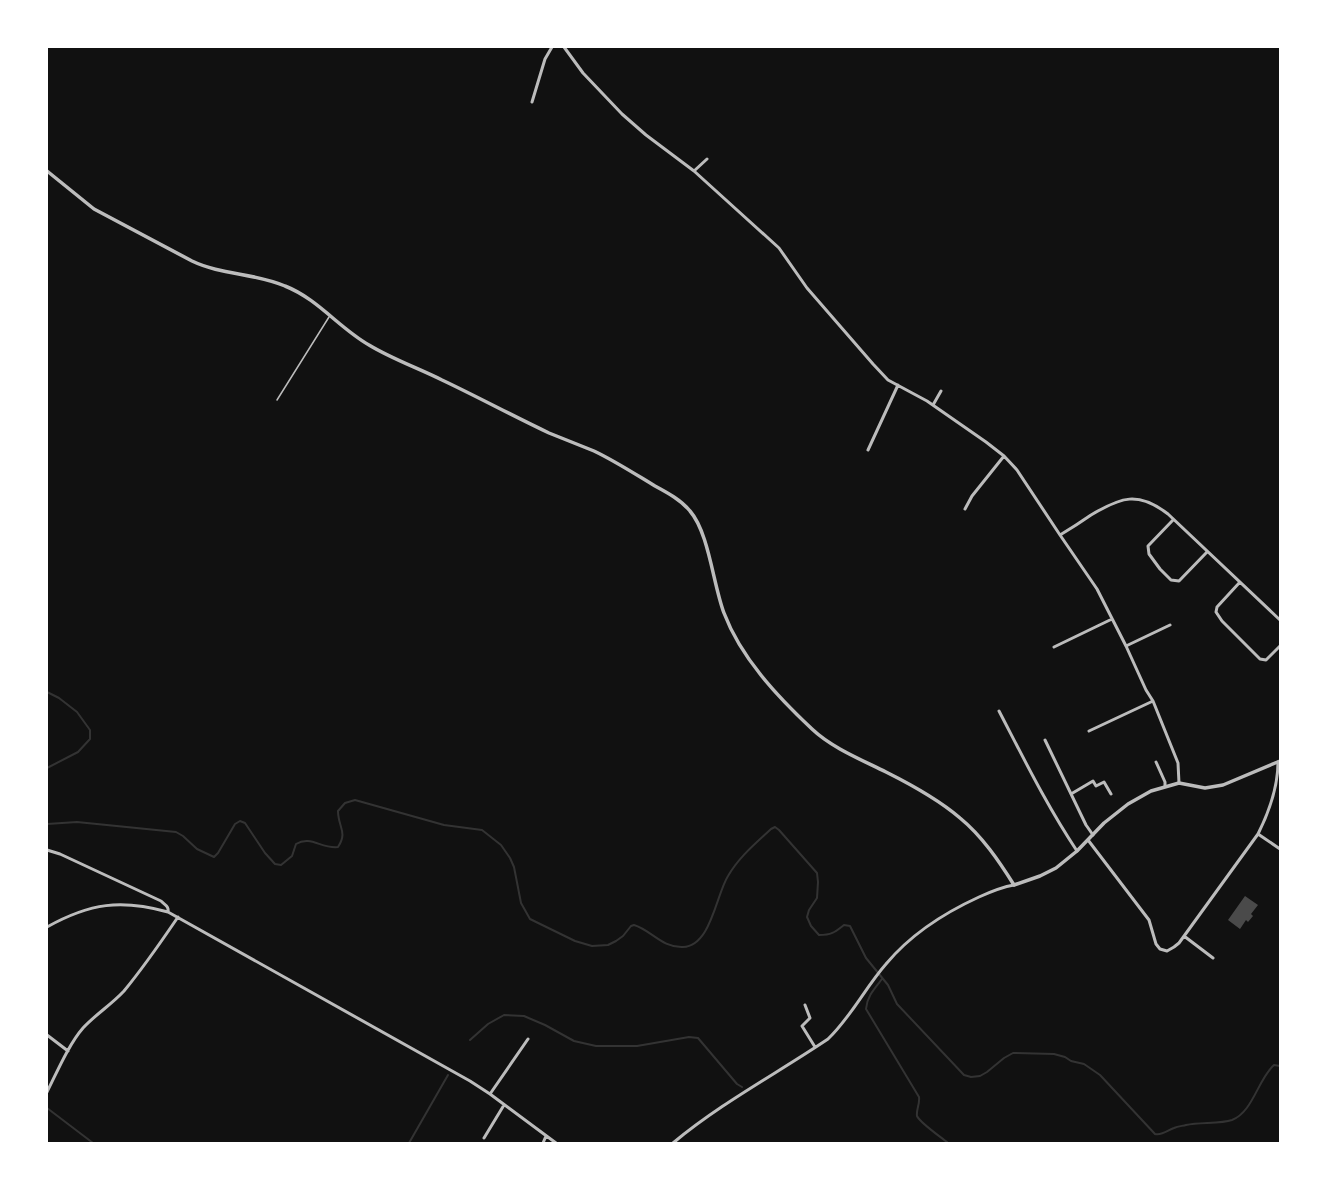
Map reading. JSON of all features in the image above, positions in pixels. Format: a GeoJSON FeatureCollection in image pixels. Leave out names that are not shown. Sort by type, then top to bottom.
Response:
{"type":"FeatureCollection","features":[{"type":"Feature","properties":{"kind":"street"},"geometry":{"type":"LineString","coordinates":[[532,102],[545,59],[552,47]]}},
{"type":"Feature","properties":{"kind":"street"},"geometry":{"type":"LineString","coordinates":[[564,47],[583,73],[622,114],[646,135],[694,171],[779,248],[807,288],[888,380],[933,405],[986,442],[1004,456],[1017,470],[1097,589],[1126,646],[1146,690],[1153,701],[1178,763],[1179,784]]}},
{"type":"Feature","properties":{"kind":"street"},"geometry":{"type":"LineString","coordinates":[[694,171],[707,159]]}},
{"type":"Feature","properties":{"kind":"street"},"geometry":{"type":"LineString","coordinates":[[47,171],[94,209],[192,261],[203,266],[282,284],[304,296],[357,338],[381,352],[440,378],[549,433],[597,453],[668,494],[684,505],[691,512],[701,532],[717,591],[731,629],[740,646],[756,669],[814,731],[838,747],[908,783],[960,817],[988,847],[1014,885]]}},
{"type":"Feature","properties":{"kind":"street"},"geometry":{"type":"LineString","coordinates":[[868,450],[898,385]]}},
{"type":"Feature","properties":{"kind":"street"},"geometry":{"type":"LineString","coordinates":[[933,405],[941,391]]}},
{"type":"Feature","properties":{"kind":"street"},"geometry":{"type":"LineString","coordinates":[[965,509],[972,496],[1004,456]]}},
{"type":"Feature","properties":{"kind":"street"},"geometry":{"type":"LineString","coordinates":[[1060,536],[1109,504],[1125,499],[1144,500],[1156,505],[1280,620]]}},
{"type":"Feature","properties":{"kind":"street"},"geometry":{"type":"LineString","coordinates":[[1173,520],[1148,546],[1149,554],[1160,569],[1171,580],[1179,581],[1207,552]]}},
{"type":"Feature","properties":{"kind":"street"},"geometry":{"type":"LineString","coordinates":[[1240,582],[1217,607],[1216,612],[1222,621],[1260,660],[1266,660],[1280,646]]}},
{"type":"Feature","properties":{"kind":"street"},"geometry":{"type":"LineString","coordinates":[[1054,648],[1112,620]]}},
{"type":"Feature","properties":{"kind":"street"},"geometry":{"type":"LineString","coordinates":[[1126,646],[1170,625]]}},
{"type":"Feature","properties":{"kind":"street"},"geometry":{"type":"LineString","coordinates":[[1089,731],[1153,701]]}},
{"type":"Feature","properties":{"kind":"street"},"geometry":{"type":"LineString","coordinates":[[999,711],[1058,823],[1077,851]]}},
{"type":"Feature","properties":{"kind":"street"},"geometry":{"type":"LineString","coordinates":[[1045,740],[1086,825],[1093,835]]}},
{"type":"Feature","properties":{"kind":"street"},"geometry":{"type":"LineString","coordinates":[[1156,762],[1165,782],[1165,786]]}},
{"type":"Feature","properties":{"kind":"street"},"geometry":{"type":"LineString","coordinates":[[673,1143],[698,1123],[746,1090],[828,1039],[838,1028],[880,971],[910,940],[937,919],[969,902],[1003,888],[1047,873],[1077,851],[1104,823],[1128,804],[1150,791],[1165,786],[1179,784],[1205,788],[1223,785],[1279,762],[1279,783],[1258,834],[1184,936],[1174,947],[1167,951],[1160,949],[1156,944],[1149,920],[1088,840]]}},
{"type":"Feature","properties":{"kind":"street"},"geometry":{"type":"LineString","coordinates":[[1071,794],[1093,781],[1096,786],[1104,782],[1111,794]]}},
{"type":"Feature","properties":{"kind":"street"},"geometry":{"type":"LineString","coordinates":[[1258,834],[1280,849]]}},
{"type":"Feature","properties":{"kind":"street"},"geometry":{"type":"LineString","coordinates":[[47,850],[60,854],[161,901],[169,909],[168,912]]}},
{"type":"Feature","properties":{"kind":"street"},"geometry":{"type":"LineString","coordinates":[[47,927],[72,915],[108,905],[137,905],[168,912],[470,1081],[556,1143]]}},
{"type":"Feature","properties":{"kind":"street"},"geometry":{"type":"LineString","coordinates":[[47,1092],[68,1051],[82,1030],[124,990],[178,917]]}},
{"type":"Feature","properties":{"kind":"street"},"geometry":{"type":"LineString","coordinates":[[1184,936],[1213,958]]}},
{"type":"Feature","properties":{"kind":"street"},"geometry":{"type":"LineString","coordinates":[[805,1005],[810,1018],[802,1026],[815,1047]]}},
{"type":"Feature","properties":{"kind":"street"},"geometry":{"type":"LineString","coordinates":[[47,1035],[68,1051]]}},
{"type":"Feature","properties":{"kind":"street"},"geometry":{"type":"LineString","coordinates":[[490,1094],[528,1040]]}},
{"type":"Feature","properties":{"kind":"street"},"geometry":{"type":"LineString","coordinates":[[47,1081],[51,1084]]}},
{"type":"Feature","properties":{"kind":"street"},"geometry":{"type":"LineString","coordinates":[[484,1138],[504,1105]]}},
{"type":"Feature","properties":{"kind":"street"},"geometry":{"type":"LineString","coordinates":[[543,1143],[546,1136]]}},
{"type":"Feature","properties":{"kind":"lane"},"geometry":{"type":"LineString","coordinates":[[277,400],[330,316]]}},
{"type":"Feature","properties":{"kind":"building"},"geometry":{"type":"Polygon","coordinates":[[[1245,896],[1258,905],[1251,914],[1253,916],[1248,922],[1246,920],[1240,929],[1228,920],[1245,896]]]}},
{"type":"Feature","properties":{"kind":"waterway"},"geometry":{"type":"LineString","coordinates":[[47,692],[59,698],[77,712],[90,730],[90,739],[78,752],[47,768]]}},
{"type":"Feature","properties":{"kind":"waterway"},"geometry":{"type":"LineString","coordinates":[[47,824],[77,822],[176,832],[183,836],[197,849],[214,857],[218,853],[235,824],[240,821],[245,823],[265,853],[275,864],[281,865],[292,856],[296,844],[301,842],[306,841],[326,846],[338,847],[342,837],[338,811],[345,803],[355,800],[444,825],[482,830],[501,845],[510,858],[514,867],[521,903],[530,919],[575,941],[592,946],[608,945],[623,936],[631,926],[634,925],[640,927],[663,942],[676,947],[683,947],[692,944],[700,938],[712,918],[724,884],[732,869],[753,845],[775,827],[817,873],[817,898],[809,910],[807,917],[811,926],[819,935],[833,933],[844,925],[850,926],[866,958],[888,985],[897,1004],[964,1075],[971,1077],[980,1076],[1013,1053],[1054,1054],[1065,1057],[1071,1061],[1084,1064],[1100,1075],[1155,1134],[1163,1134],[1176,1127],[1222,1122],[1232,1120],[1239,1116],[1250,1103],[1268,1071],[1274,1065],[1280,1066]]}},
{"type":"Feature","properties":{"kind":"waterway"},"geometry":{"type":"LineString","coordinates":[[882,979],[870,996],[866,1009],[919,1097],[917,1116],[926,1126],[948,1143]]}},
{"type":"Feature","properties":{"kind":"waterway"},"geometry":{"type":"LineString","coordinates":[[470,1040],[488,1024],[504,1015],[524,1016],[545,1025],[574,1041],[596,1046],[637,1046],[689,1037],[698,1038],[737,1084],[742,1087]]}},
{"type":"Feature","properties":{"kind":"waterway"},"geometry":{"type":"LineString","coordinates":[[409,1143],[448,1075]]}},
{"type":"Feature","properties":{"kind":"waterway"},"geometry":{"type":"LineString","coordinates":[[47,1108],[93,1143]]}}]}
